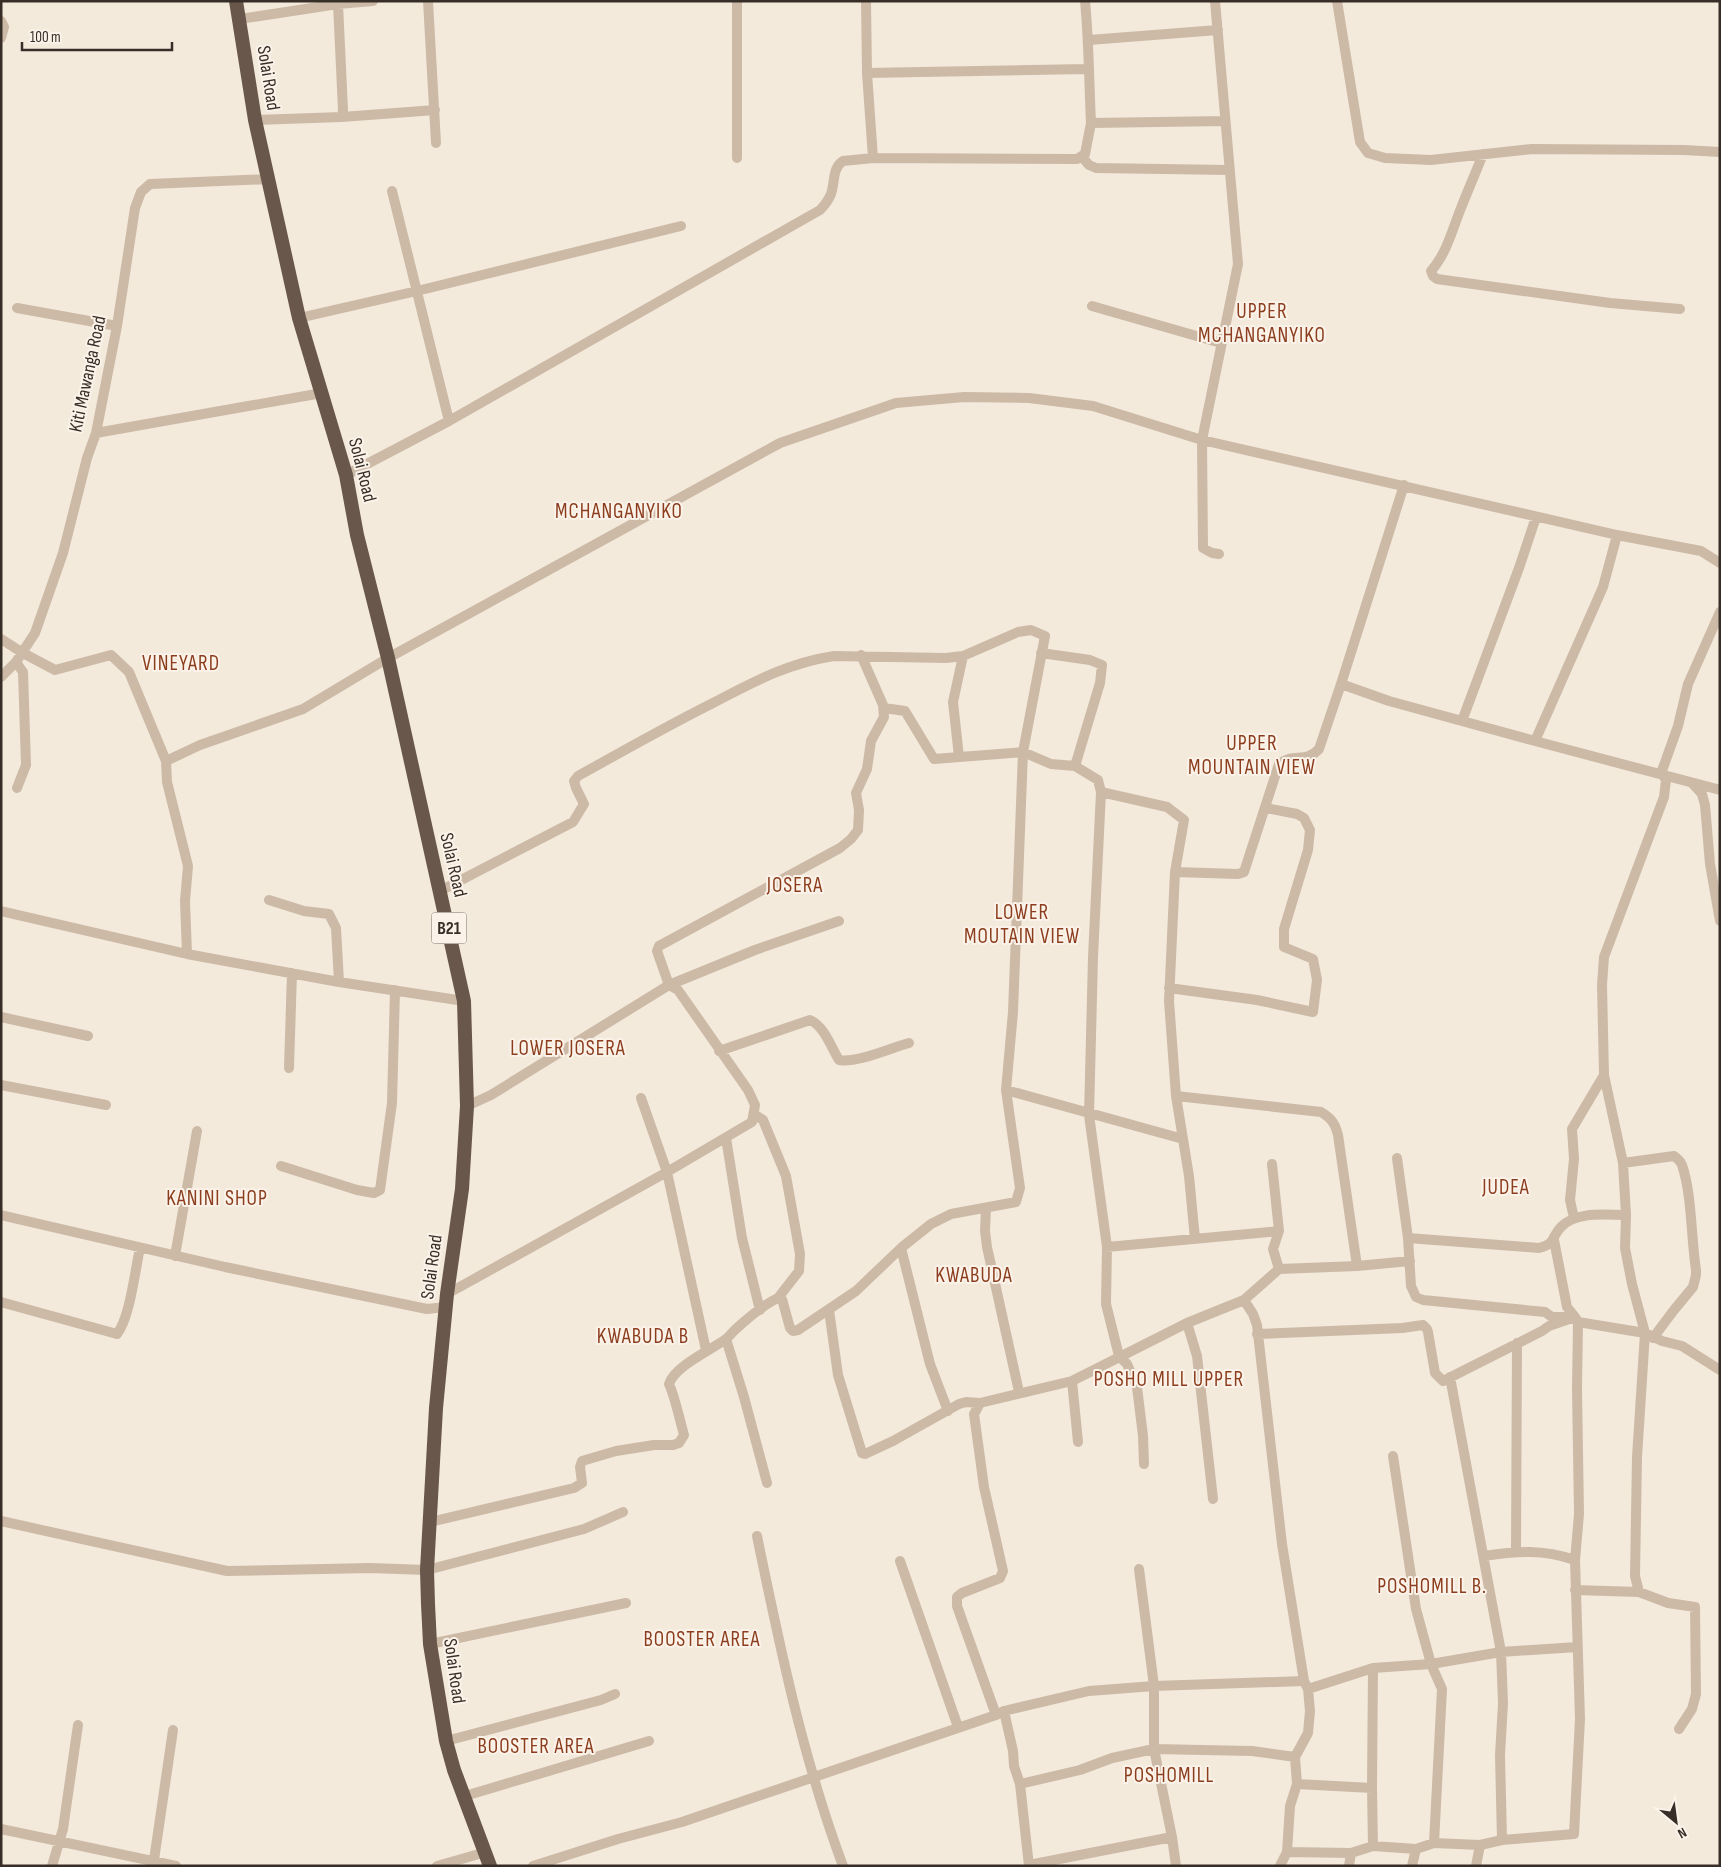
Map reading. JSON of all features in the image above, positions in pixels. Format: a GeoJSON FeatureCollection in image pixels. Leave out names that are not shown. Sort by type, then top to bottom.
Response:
{"type":"FeatureCollection","features":[{"type":"Feature","properties":{"kind":"highway","name":"Solai Road"},"geometry":{"type":"LineString","coordinates":[[236,1],[255,120],[299,318],[346,475],[357,535],[388,658],[464,1001],[467,1106],[462,1189],[446,1300],[436,1408],[427,1570],[430,1644],[446,1741],[454,1770],[490,1866]]}},
{"type":"Feature","properties":{"kind":"street"},"geometry":{"type":"LineString","coordinates":[[240,19],[338,4],[373,1]]}},
{"type":"Feature","properties":{"kind":"street"},"geometry":{"type":"LineString","coordinates":[[428,1],[436,143]]}},
{"type":"Feature","properties":{"kind":"street"},"geometry":{"type":"LineString","coordinates":[[737,1],[737,158]]}},
{"type":"Feature","properties":{"kind":"street"},"geometry":{"type":"LineString","coordinates":[[866,1],[867,73],[873,158]]}},
{"type":"Feature","properties":{"kind":"street"},"geometry":{"type":"LineString","coordinates":[[346,475],[449,421],[820,210],[832,192],[835,172],[839,164],[848,160],[873,158],[1063,160],[1082,157],[1085,154],[1091,123],[1088,70],[1089,40],[1085,1]]}},
{"type":"Feature","properties":{"kind":"street"},"geometry":{"type":"LineString","coordinates":[[1215,1],[1238,264],[1202,440],[1203,548],[1212,553],[1219,554]]}},
{"type":"Feature","properties":{"kind":"street"},"geometry":{"type":"LineString","coordinates":[[1337,1],[1360,142],[1368,153],[1385,158],[1431,160],[1532,150],[1684,150],[1720,152]]}},
{"type":"Feature","properties":{"kind":"street"},"geometry":{"type":"LineString","coordinates":[[338,4],[342,117]]}},
{"type":"Feature","properties":{"kind":"street"},"geometry":{"type":"LineString","coordinates":[[1,21],[4,27],[1,38]]}},
{"type":"Feature","properties":{"kind":"street"},"geometry":{"type":"LineString","coordinates":[[1089,40],[1218,30]]}},
{"type":"Feature","properties":{"kind":"street"},"geometry":{"type":"LineString","coordinates":[[867,73],[1088,70]]}},
{"type":"Feature","properties":{"kind":"street"},"geometry":{"type":"LineString","coordinates":[[255,120],[342,117],[435,110]]}},
{"type":"Feature","properties":{"kind":"street"},"geometry":{"type":"LineString","coordinates":[[1091,123],[1225,121]]}},
{"type":"Feature","properties":{"kind":"street"},"geometry":{"type":"LineString","coordinates":[[1483,154],[1450,240],[1438,264],[1431,271],[1432,276],[1437,279],[1610,303],[1680,308]]}},
{"type":"Feature","properties":{"kind":"street"},"geometry":{"type":"LineString","coordinates":[[1082,157],[1089,166],[1096,168],[1229,170]]}},
{"type":"Feature","properties":{"kind":"street","name":"Kiti Mawanga Road"},"geometry":{"type":"LineString","coordinates":[[1,677],[23,653],[35,632],[63,553],[87,458],[96,433],[117,326],[135,208],[141,192],[150,184],[269,178]]}},
{"type":"Feature","properties":{"kind":"street"},"geometry":{"type":"LineString","coordinates":[[392,191],[449,421]]}},
{"type":"Feature","properties":{"kind":"street"},"geometry":{"type":"LineString","coordinates":[[299,318],[417,292],[682,226]]}},
{"type":"Feature","properties":{"kind":"street"},"geometry":{"type":"LineString","coordinates":[[1092,306],[1221,343]]}},
{"type":"Feature","properties":{"kind":"street"},"geometry":{"type":"LineString","coordinates":[[17,308],[117,326]]}},
{"type":"Feature","properties":{"kind":"street"},"geometry":{"type":"LineString","coordinates":[[96,433],[322,393]]}},
{"type":"Feature","properties":{"kind":"street"},"geometry":{"type":"LineString","coordinates":[[166,761],[200,745],[304,709],[388,658],[780,443],[896,403],[964,397],[1029,398],[1093,406],[1202,440],[1617,535],[1701,551],[1720,563]]}},
{"type":"Feature","properties":{"kind":"street"},"geometry":{"type":"LineString","coordinates":[[1175,872],[1238,874],[1244,872],[1279,764],[1292,758],[1308,758],[1313,756],[1319,749],[1404,485]]}},
{"type":"Feature","properties":{"kind":"street"},"geometry":{"type":"LineString","coordinates":[[1462,721],[1519,568],[1536,516]]}},
{"type":"Feature","properties":{"kind":"street"},"geometry":{"type":"LineString","coordinates":[[1536,741],[1603,587],[1617,535]]}},
{"type":"Feature","properties":{"kind":"street"},"geometry":{"type":"LineString","coordinates":[[1639,1592],[1636,1576],[1636,1457],[1649,1336],[1632,1284],[1625,1248],[1626,1215],[1623,1163],[1604,1076],[1602,985],[1604,957],[1664,797],[1666,785],[1661,772],[1678,726],[1688,684],[1720,612]]}},
{"type":"Feature","properties":{"kind":"street"},"geometry":{"type":"LineString","coordinates":[[440,891],[573,822],[584,804],[574,781],[578,776],[676,722],[770,674],[818,658],[861,655],[946,658],[963,656],[1018,632],[1031,630],[1044,636],[1023,752],[1013,1012],[1006,1090],[1020,1188],[1016,1202],[951,1214],[931,1224],[901,1248],[856,1291],[805,1326],[793,1331],[790,1328],[782,1299],[778,1298]]}},
{"type":"Feature","properties":{"kind":"street"},"geometry":{"type":"LineString","coordinates":[[1,639],[55,670],[111,655],[129,672],[166,761],[167,782],[188,866],[185,901],[187,954]]}},
{"type":"Feature","properties":{"kind":"street"},"geometry":{"type":"LineString","coordinates":[[1041,653],[1090,660],[1102,665],[1100,683],[1074,766]]}},
{"type":"Feature","properties":{"kind":"street"},"geometry":{"type":"LineString","coordinates":[[1,1215],[175,1256],[427,1309],[446,1300],[752,1122],[755,1105],[748,1090],[678,990],[669,985],[657,951],[659,946],[840,848],[852,839],[858,830],[860,822],[856,793],[867,769],[871,741],[884,717],[884,708],[861,655]]}},
{"type":"Feature","properties":{"kind":"street"},"geometry":{"type":"LineString","coordinates":[[959,757],[953,702],[963,656]]}},
{"type":"Feature","properties":{"kind":"street"},"geometry":{"type":"LineString","coordinates":[[16,662],[23,672],[26,764],[17,788]]}},
{"type":"Feature","properties":{"kind":"street"},"geometry":{"type":"LineString","coordinates":[[1341,684],[1462,721],[1720,790]]}},
{"type":"Feature","properties":{"kind":"street"},"geometry":{"type":"LineString","coordinates":[[884,708],[905,710],[934,759],[1023,752],[1051,764],[1074,766],[1098,780],[1101,792],[1093,957],[1089,1114],[1107,1246],[1106,1304],[1119,1356],[1128,1364],[1137,1387],[1143,1436],[1144,1464]]}},
{"type":"Feature","properties":{"kind":"street"},"geometry":{"type":"LineString","coordinates":[[1692,784],[1702,794],[1705,805],[1710,864],[1720,922]]}},
{"type":"Feature","properties":{"kind":"street"},"geometry":{"type":"LineString","coordinates":[[1101,792],[1167,807],[1184,820],[1175,872],[1169,988],[1176,1096],[1189,1176],[1196,1239]]}},
{"type":"Feature","properties":{"kind":"street"},"geometry":{"type":"LineString","coordinates":[[1169,988],[1257,1000],[1313,1012],[1317,980],[1313,959],[1284,947],[1284,929],[1308,850],[1310,830],[1304,818],[1298,814],[1266,808]]}},
{"type":"Feature","properties":{"kind":"street"},"geometry":{"type":"LineString","coordinates":[[269,900],[304,911],[329,914],[336,928],[339,982]]}},
{"type":"Feature","properties":{"kind":"street"},"geometry":{"type":"LineString","coordinates":[[1,911],[187,954],[339,982],[464,1001]]}},
{"type":"Feature","properties":{"kind":"street"},"geometry":{"type":"LineString","coordinates":[[467,1106],[491,1095],[669,985],[755,950],[839,921]]}},
{"type":"Feature","properties":{"kind":"street"},"geometry":{"type":"LineString","coordinates":[[289,1068],[292,973]]}},
{"type":"Feature","properties":{"kind":"street"},"geometry":{"type":"LineString","coordinates":[[281,1166],[357,1190],[374,1193],[380,1190],[392,1103],[395,990]]}},
{"type":"Feature","properties":{"kind":"street"},"geometry":{"type":"LineString","coordinates":[[1,1017],[88,1036]]}},
{"type":"Feature","properties":{"kind":"street"},"geometry":{"type":"LineString","coordinates":[[720,1051],[810,1020],[822,1030],[839,1060],[860,1058],[909,1043]]}},
{"type":"Feature","properties":{"kind":"street"},"geometry":{"type":"LineString","coordinates":[[1574,1218],[1570,1200],[1574,1159],[1572,1129],[1604,1076]]}},
{"type":"Feature","properties":{"kind":"street"},"geometry":{"type":"LineString","coordinates":[[1,1085],[106,1105]]}},
{"type":"Feature","properties":{"kind":"street"},"geometry":{"type":"LineString","coordinates":[[1006,1090],[1183,1140]]}},
{"type":"Feature","properties":{"kind":"street"},"geometry":{"type":"LineString","coordinates":[[1176,1096],[1321,1112],[1330,1118],[1336,1126],[1338,1135],[1357,1266]]}},
{"type":"Feature","properties":{"kind":"street"},"geometry":{"type":"LineString","coordinates":[[641,1098],[667,1172],[706,1350]]}},
{"type":"Feature","properties":{"kind":"street"},"geometry":{"type":"LineString","coordinates":[[430,1522],[574,1488],[582,1483],[580,1466],[582,1462],[616,1451],[679,1443],[684,1435],[673,1391],[669,1384],[672,1377],[706,1350],[726,1339],[760,1310],[778,1298],[799,1271],[800,1254],[786,1176],[763,1120],[754,1114]]}},
{"type":"Feature","properties":{"kind":"street"},"geometry":{"type":"LineString","coordinates":[[175,1256],[197,1130]]}},
{"type":"Feature","properties":{"kind":"street"},"geometry":{"type":"LineString","coordinates":[[726,1138],[742,1238],[760,1310]]}},
{"type":"Feature","properties":{"kind":"street"},"geometry":{"type":"LineString","coordinates":[[1623,1163],[1674,1156],[1682,1164],[1688,1191],[1695,1280],[1689,1293],[1649,1336]]}},
{"type":"Feature","properties":{"kind":"street"},"geometry":{"type":"LineString","coordinates":[[1397,1158],[1413,1292],[1416,1297],[1423,1300],[1545,1312],[1552,1317],[1576,1320],[1649,1336],[1682,1346],[1720,1370]]}},
{"type":"Feature","properties":{"kind":"street"},"geometry":{"type":"LineString","coordinates":[[1272,1164],[1279,1231],[1273,1249],[1278,1269]]}},
{"type":"Feature","properties":{"kind":"street"},"geometry":{"type":"LineString","coordinates":[[986,1208],[985,1231],[987,1247],[1019,1392]]}},
{"type":"Feature","properties":{"kind":"street"},"geometry":{"type":"LineString","coordinates":[[1408,1238],[1539,1248],[1547,1246],[1554,1240],[1560,1227],[1574,1218],[1626,1215]]}},
{"type":"Feature","properties":{"kind":"street"},"geometry":{"type":"LineString","coordinates":[[1107,1246],[1279,1231]]}},
{"type":"Feature","properties":{"kind":"street"},"geometry":{"type":"LineString","coordinates":[[1287,1852],[1351,1853],[1373,1846],[1416,1849],[1434,1844],[1480,1845],[1502,1840],[1574,1834],[1580,1719],[1575,1560],[1579,1514],[1576,1320],[1567,1307],[1554,1240]]}},
{"type":"Feature","properties":{"kind":"street"},"geometry":{"type":"LineString","coordinates":[[1,1302],[116,1334],[122,1327],[126,1315],[140,1248]]}},
{"type":"Feature","properties":{"kind":"street"},"geometry":{"type":"LineString","coordinates":[[901,1248],[930,1364],[948,1411]]}},
{"type":"Feature","properties":{"kind":"street"},"geometry":{"type":"LineString","coordinates":[[829,1310],[838,1375],[862,1453],[865,1454],[893,1441],[962,1403],[980,1403],[1019,1392],[1072,1381],[1119,1356],[1244,1300],[1278,1269],[1357,1266],[1410,1261]]}},
{"type":"Feature","properties":{"kind":"street"},"geometry":{"type":"LineString","coordinates":[[1244,1300],[1253,1314],[1257,1326],[1282,1544],[1310,1711],[1308,1733],[1295,1757],[1297,1784],[1290,1806],[1287,1852],[1280,1866]]}},
{"type":"Feature","properties":{"kind":"street"},"geometry":{"type":"LineString","coordinates":[[1257,1334],[1377,1329],[1423,1325],[1428,1332],[1435,1373],[1443,1381],[1542,1332],[1549,1326],[1576,1320]]}},
{"type":"Feature","properties":{"kind":"street"},"geometry":{"type":"LineString","coordinates":[[1187,1324],[1197,1356],[1212,1499]]}},
{"type":"Feature","properties":{"kind":"street"},"geometry":{"type":"LineString","coordinates":[[726,1339],[767,1483]]}},
{"type":"Feature","properties":{"kind":"street"},"geometry":{"type":"LineString","coordinates":[[1516,1551],[1517,1343]]}},
{"type":"Feature","properties":{"kind":"street"},"geometry":{"type":"LineString","coordinates":[[1450,1377],[1502,1652],[1503,1703],[1500,1755],[1502,1840]]}},
{"type":"Feature","properties":{"kind":"street"},"geometry":{"type":"LineString","coordinates":[[1072,1381],[1078,1442]]}},
{"type":"Feature","properties":{"kind":"street"},"geometry":{"type":"LineString","coordinates":[[980,1403],[974,1414],[977,1441],[984,1487],[1003,1572],[1000,1578],[962,1593],[957,1597],[956,1602],[964,1628],[1000,1713],[1013,1751],[1014,1766],[1020,1784],[1029,1865],[1172,1837]]}},
{"type":"Feature","properties":{"kind":"street"},"geometry":{"type":"LineString","coordinates":[[1393,1456],[1416,1609],[1431,1664],[1442,1689],[1434,1844]]}},
{"type":"Feature","properties":{"kind":"street"},"geometry":{"type":"LineString","coordinates":[[1,1522],[227,1571],[370,1568],[427,1570],[584,1529],[623,1512]]}},
{"type":"Feature","properties":{"kind":"street"},"geometry":{"type":"LineString","coordinates":[[757,1536],[781,1653],[813,1777],[844,1866]]}},
{"type":"Feature","properties":{"kind":"street"},"geometry":{"type":"LineString","coordinates":[[1484,1556],[1516,1551],[1554,1553],[1575,1560]]}},
{"type":"Feature","properties":{"kind":"street"},"geometry":{"type":"LineString","coordinates":[[900,1561],[958,1727]]}},
{"type":"Feature","properties":{"kind":"street"},"geometry":{"type":"LineString","coordinates":[[1138,1569],[1154,1686],[1154,1749],[1176,1866]]}},
{"type":"Feature","properties":{"kind":"street"},"geometry":{"type":"LineString","coordinates":[[1576,1590],[1639,1592],[1668,1603],[1695,1607],[1696,1694],[1692,1709],[1679,1729]]}},
{"type":"Feature","properties":{"kind":"street"},"geometry":{"type":"LineString","coordinates":[[430,1644],[626,1603]]}},
{"type":"Feature","properties":{"kind":"street"},"geometry":{"type":"LineString","coordinates":[[533,1866],[618,1839],[682,1822],[1000,1713],[1089,1691],[1154,1686],[1306,1685],[1373,1668],[1431,1664],[1502,1652],[1577,1647]]}},
{"type":"Feature","properties":{"kind":"street"},"geometry":{"type":"LineString","coordinates":[[1373,1668],[1373,1846]]}},
{"type":"Feature","properties":{"kind":"street"},"geometry":{"type":"LineString","coordinates":[[446,1741],[601,1700],[615,1694]]}},
{"type":"Feature","properties":{"kind":"street"},"geometry":{"type":"LineString","coordinates":[[52,1866],[63,1829],[78,1725]]}},
{"type":"Feature","properties":{"kind":"street"},"geometry":{"type":"LineString","coordinates":[[154,1860],[173,1730]]}},
{"type":"Feature","properties":{"kind":"street"},"geometry":{"type":"LineString","coordinates":[[465,1796],[649,1741]]}},
{"type":"Feature","properties":{"kind":"street"},"geometry":{"type":"LineString","coordinates":[[1020,1784],[1080,1770],[1112,1758],[1154,1749],[1252,1751],[1295,1757]]}},
{"type":"Feature","properties":{"kind":"street"},"geometry":{"type":"LineString","coordinates":[[1297,1784],[1372,1788]]}},
{"type":"Feature","properties":{"kind":"street"},"geometry":{"type":"LineString","coordinates":[[1,1829],[176,1866]]}},
{"type":"Feature","properties":{"kind":"street"},"geometry":{"type":"LineString","coordinates":[[1476,1866],[1480,1845]]}},
{"type":"Feature","properties":{"kind":"street"},"geometry":{"type":"LineString","coordinates":[[1412,1866],[1416,1849]]}},
{"type":"Feature","properties":{"kind":"street"},"geometry":{"type":"LineString","coordinates":[[437,1866],[486,1852]]}},
{"type":"Feature","properties":{"kind":"street"},"geometry":{"type":"LineString","coordinates":[[1349,1866],[1351,1853]]}},
{"type":"Feature","properties":{"kind":"district","name":"UPPER MCHANGANYIKO"},"geometry":{"type":"Point","coordinates":[1262,323]}},
{"type":"Feature","properties":{"kind":"district","name":"MCHANGANYIKO"},"geometry":{"type":"Point","coordinates":[619,511]}},
{"type":"Feature","properties":{"kind":"district","name":"VINEYARD"},"geometry":{"type":"Point","coordinates":[181,663]}},
{"type":"Feature","properties":{"kind":"district","name":"UPPER MOUNTAIN VIEW"},"geometry":{"type":"Point","coordinates":[1252,755]}},
{"type":"Feature","properties":{"kind":"district","name":"JOSERA"},"geometry":{"type":"Point","coordinates":[795,885]}},
{"type":"Feature","properties":{"kind":"district","name":"LOWER MOUTAIN VIEW"},"geometry":{"type":"Point","coordinates":[1022,924]}},
{"type":"Feature","properties":{"kind":"district","name":"LOWER JOSERA"},"geometry":{"type":"Point","coordinates":[568,1048]}},
{"type":"Feature","properties":{"kind":"district","name":"JUDEA"},"geometry":{"type":"Point","coordinates":[1506,1187]}},
{"type":"Feature","properties":{"kind":"district","name":"KANINI SHOP"},"geometry":{"type":"Point","coordinates":[217,1198]}},
{"type":"Feature","properties":{"kind":"district","name":"KWABUDA"},"geometry":{"type":"Point","coordinates":[974,1275]}},
{"type":"Feature","properties":{"kind":"district","name":"KWABUDA B"},"geometry":{"type":"Point","coordinates":[643,1336]}},
{"type":"Feature","properties":{"kind":"district","name":"POSHO MILL UPPER"},"geometry":{"type":"Point","coordinates":[1169,1379]}},
{"type":"Feature","properties":{"kind":"district","name":"POSHOMILL B."},"geometry":{"type":"Point","coordinates":[1432,1586]}},
{"type":"Feature","properties":{"kind":"district","name":"BOOSTER AREA"},"geometry":{"type":"Point","coordinates":[702,1639]}},
{"type":"Feature","properties":{"kind":"district","name":"BOOSTER AREA"},"geometry":{"type":"Point","coordinates":[536,1746]}},
{"type":"Feature","properties":{"kind":"district","name":"POSHOMILL"},"geometry":{"type":"Point","coordinates":[1169,1775]}}]}
